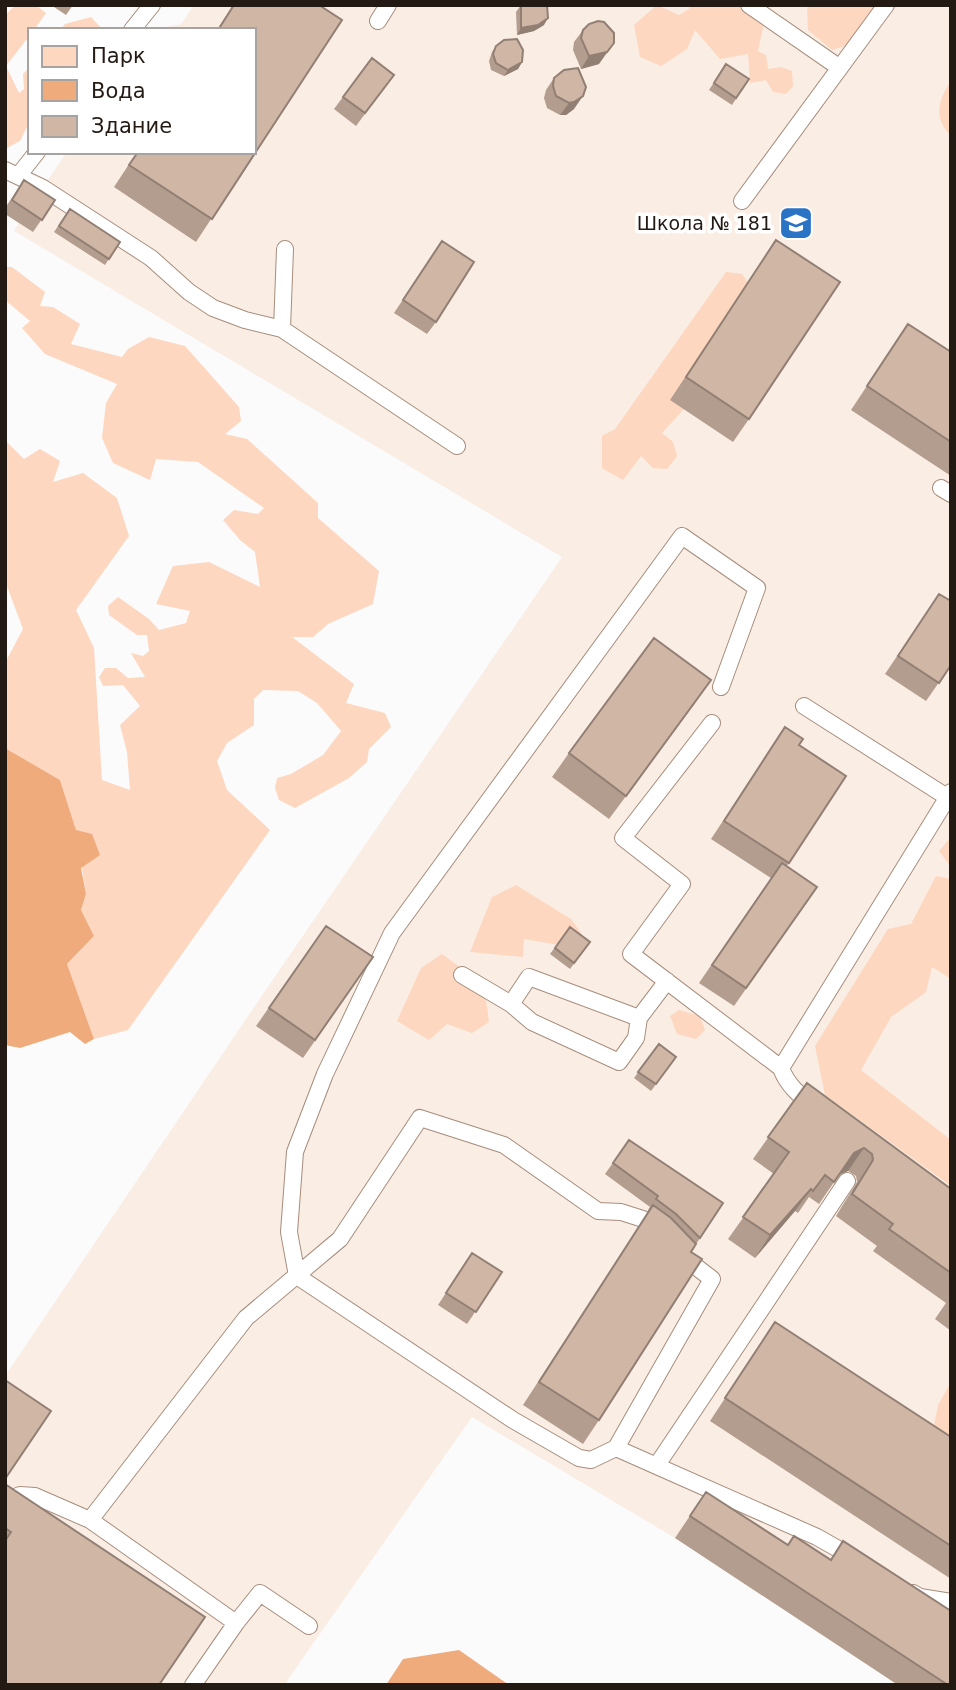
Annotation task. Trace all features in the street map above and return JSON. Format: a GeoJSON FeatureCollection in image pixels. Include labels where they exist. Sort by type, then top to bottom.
{"type":"FeatureCollection","features":[{"type":"Feature","properties":{"kind":"lane"},"geometry":{"type":"LineString","coordinates":[[134,28],[152,5]]}},
{"type":"Feature","properties":{"kind":"lane"},"geometry":{"type":"LineString","coordinates":[[378,21],[388,5]]}},
{"type":"Feature","properties":{"kind":"lane"},"geometry":{"type":"LineString","coordinates":[[749,5],[839,68]]}},
{"type":"Feature","properties":{"kind":"lane"},"geometry":{"type":"LineString","coordinates":[[742,201],[886,5]]}},
{"type":"Feature","properties":{"kind":"lane"},"geometry":{"type":"LineString","coordinates":[[35,154],[12,173],[43,188],[151,258],[189,292],[213,308],[245,320],[282,328],[457,446]]}},
{"type":"Feature","properties":{"kind":"lane"},"geometry":{"type":"LineString","coordinates":[[282,328],[285,249]]}},
{"type":"Feature","properties":{"kind":"lane"},"geometry":{"type":"LineString","coordinates":[[90,1520],[246,1318],[297,1276],[340,1239],[419,1118],[504,1145],[598,1211],[621,1212],[643,1219],[712,1279],[617,1448],[591,1460],[579,1458],[513,1420],[297,1276],[289,1232],[295,1152],[325,1074],[392,933],[682,536],[757,588],[721,687]]}},
{"type":"Feature","properties":{"kind":"lane"},"geometry":{"type":"LineString","coordinates":[[781,1068],[949,794],[804,706]]}},
{"type":"Feature","properties":{"kind":"lane"},"geometry":{"type":"LineString","coordinates":[[712,723],[623,838],[682,884],[631,954],[781,1068],[784,1077],[799,1096],[832,1120]]}},
{"type":"Feature","properties":{"kind":"lane"},"geometry":{"type":"LineString","coordinates":[[462,975],[511,1004],[532,1022],[619,1062],[636,1038],[639,1018],[667,981]]}},
{"type":"Feature","properties":{"kind":"lane"},"geometry":{"type":"LineString","coordinates":[[511,1004],[529,977],[639,1018]]}},
{"type":"Feature","properties":{"kind":"lane"},"geometry":{"type":"LineString","coordinates":[[657,1465],[847,1181]]}},
{"type":"Feature","properties":{"kind":"lane"},"geometry":{"type":"LineString","coordinates":[[617,1448],[817,1537],[863,1564]]}},
{"type":"Feature","properties":{"kind":"lane"},"geometry":{"type":"LineString","coordinates":[[5,1502],[20,1495],[35,1496],[90,1520],[236,1623]]}},
{"type":"Feature","properties":{"kind":"lane"},"geometry":{"type":"LineString","coordinates":[[897,1584],[920,1597],[951,1602]]}},
{"type":"Feature","properties":{"kind":"lane"},"geometry":{"type":"LineString","coordinates":[[193,1685],[260,1593],[309,1626]]}},
{"type":"Feature","properties":{"kind":"shaded area"},"geometry":{"type":"Polygon","coordinates":[[[194,5],[951,5],[951,1685],[898,1685],[675,1538],[472,1417],[284,1685],[5,1685],[5,1376],[562,557],[14,231],[19,223],[5,214],[5,208],[15,193],[32,203],[66,154],[256,154],[256,28],[161,28],[181,24],[194,5]]]}},
{"type":"Feature","properties":{"kind":"green space"},"geometry":{"type":"Polygon","coordinates":[[[16,5],[37,6],[46,13],[35,28],[28,28],[28,38],[6,66],[19,93],[24,89],[23,74],[28,69],[28,125],[20,141],[5,149],[5,15],[16,5]]]}},
{"type":"Feature","properties":{"kind":"green space"},"geometry":{"type":"Polygon","coordinates":[[[657,5],[679,15],[689,9],[689,5],[759,5],[763,28],[758,51],[766,55],[768,69],[781,67],[792,71],[793,86],[786,94],[773,92],[766,80],[750,83],[748,54],[720,59],[695,30],[687,49],[661,66],[640,57],[634,25],[657,5]]]}},
{"type":"Feature","properties":{"kind":"green space"},"geometry":{"type":"Polygon","coordinates":[[[807,5],[876,5],[854,43],[832,50],[808,30],[807,5]]]}},
{"type":"Feature","properties":{"kind":"green space"},"geometry":{"type":"Polygon","coordinates":[[[91,17],[101,28],[62,28],[65,24],[91,17]]]}},
{"type":"Feature","properties":{"kind":"green space"},"geometry":{"type":"Polygon","coordinates":[[[951,81],[951,136],[945,129],[939,109],[951,81]]]}},
{"type":"Feature","properties":{"kind":"green space"},"geometry":{"type":"Polygon","coordinates":[[[5,267],[12,267],[45,292],[40,306],[53,307],[80,324],[71,344],[122,357],[128,349],[149,337],[185,346],[239,407],[241,421],[225,434],[247,439],[318,503],[318,518],[379,571],[373,604],[328,624],[313,637],[292,637],[354,684],[346,703],[385,713],[391,727],[369,749],[367,762],[349,778],[295,808],[279,800],[275,788],[277,778],[291,774],[323,755],[341,731],[317,703],[298,691],[263,690],[254,699],[254,725],[227,743],[217,761],[227,790],[270,830],[128,1030],[94,1039],[67,964],[94,936],[81,910],[86,894],[76,830],[60,780],[5,748],[5,663],[23,629],[5,581],[5,440],[24,459],[40,449],[60,461],[53,482],[83,473],[117,498],[129,536],[76,610],[94,648],[102,780],[130,790],[127,752],[120,725],[140,706],[123,685],[103,686],[99,677],[105,668],[116,668],[128,678],[145,677],[131,653],[143,656],[149,651],[147,635],[137,635],[109,615],[108,606],[118,597],[149,619],[159,630],[186,623],[190,611],[156,604],[173,566],[209,562],[260,587],[255,552],[240,540],[223,520],[234,510],[258,514],[264,508],[198,462],[156,459],[150,480],[113,463],[102,438],[106,403],[117,384],[45,354],[22,328],[30,321],[5,300],[5,267]]]}},
{"type":"Feature","properties":{"kind":"green space"},"geometry":{"type":"Polygon","coordinates":[[[726,272],[742,274],[757,296],[694,398],[662,433],[673,442],[677,456],[667,469],[653,468],[641,456],[623,480],[602,468],[602,436],[615,429],[726,272]]]}},
{"type":"Feature","properties":{"kind":"green space"},"geometry":{"type":"Polygon","coordinates":[[[951,837],[951,867],[939,851],[951,837]]]}},
{"type":"Feature","properties":{"kind":"green space"},"geometry":{"type":"Polygon","coordinates":[[[936,876],[951,879],[951,979],[932,967],[926,992],[891,1017],[861,1070],[951,1140],[951,1186],[825,1095],[815,1046],[888,929],[911,924],[936,876]]]}},
{"type":"Feature","properties":{"kind":"green space"},"geometry":{"type":"Polygon","coordinates":[[[516,885],[571,919],[581,933],[571,947],[524,939],[523,957],[470,952],[492,897],[516,885]]]}},
{"type":"Feature","properties":{"kind":"green space"},"geometry":{"type":"Polygon","coordinates":[[[442,954],[484,985],[489,1022],[472,1033],[447,1024],[429,1040],[397,1021],[421,968],[442,954]]]}},
{"type":"Feature","properties":{"kind":"green space"},"geometry":{"type":"Polygon","coordinates":[[[679,1010],[700,1016],[705,1030],[696,1039],[677,1034],[670,1016],[679,1010]]]}},
{"type":"Feature","properties":{"kind":"green space"},"geometry":{"type":"Polygon","coordinates":[[[951,1382],[951,1446],[932,1436],[938,1405],[951,1382]]]}},
{"type":"Feature","properties":{"kind":"water"},"geometry":{"type":"Polygon","coordinates":[[[5,748],[60,780],[76,830],[92,834],[100,855],[81,868],[86,894],[81,910],[94,936],[67,964],[94,1039],[85,1044],[70,1032],[20,1048],[5,1045],[5,748]]]}},
{"type":"Feature","properties":{"kind":"water"},"geometry":{"type":"Polygon","coordinates":[[[459,1650],[509,1685],[386,1685],[403,1659],[459,1650]]]}},
{"type":"Feature","properties":{"kind":"building"},"geometry":{"type":"Polygon","coordinates":[[[234,5],[319,5],[342,20],[256,152],[256,28],[219,28],[234,5]]]}},
{"type":"Feature","properties":{"kind":"building"},"geometry":{"type":"Polygon","coordinates":[[[521,5],[547,5],[548,18],[538,25],[521,28],[521,5]]]}},
{"type":"Feature","properties":{"kind":"building"},"geometry":{"type":"Polygon","coordinates":[[[598,21],[604,22],[614,33],[614,43],[607,52],[589,56],[581,38],[583,30],[598,21]]]}},
{"type":"Feature","properties":{"kind":"building"},"geometry":{"type":"Polygon","coordinates":[[[517,39],[523,50],[522,62],[508,70],[496,63],[493,54],[496,46],[504,40],[517,39]]]}},
{"type":"Feature","properties":{"kind":"building"},"geometry":{"type":"Polygon","coordinates":[[[372,58],[394,75],[365,113],[343,97],[372,58]]]}},
{"type":"Feature","properties":{"kind":"building"},"geometry":{"type":"Polygon","coordinates":[[[726,64],[749,79],[736,98],[714,83],[726,64]]]}},
{"type":"Feature","properties":{"kind":"building"},"geometry":{"type":"Polygon","coordinates":[[[578,68],[586,87],[583,96],[569,103],[556,96],[554,78],[564,70],[578,68]]]}},
{"type":"Feature","properties":{"kind":"building"},"geometry":{"type":"Polygon","coordinates":[[[137,154],[254,154],[212,219],[129,165],[137,154]]]}},
{"type":"Feature","properties":{"kind":"building"},"geometry":{"type":"Polygon","coordinates":[[[24,180],[55,200],[42,220],[12,200],[24,180]]]}},
{"type":"Feature","properties":{"kind":"building"},"geometry":{"type":"Polygon","coordinates":[[[70,209],[120,242],[109,259],[59,226],[70,209]]]}},
{"type":"Feature","properties":{"kind":"building"},"geometry":{"type":"Polygon","coordinates":[[[776,240],[840,282],[749,419],[686,377],[776,240]]]}},
{"type":"Feature","properties":{"kind":"building"},"geometry":{"type":"Polygon","coordinates":[[[442,241],[474,262],[436,322],[403,300],[442,241]]]}},
{"type":"Feature","properties":{"kind":"building"},"geometry":{"type":"Polygon","coordinates":[[[908,324],[951,352],[951,442],[867,386],[908,324]]]}},
{"type":"Feature","properties":{"kind":"building"},"geometry":{"type":"Polygon","coordinates":[[[939,594],[951,601],[951,665],[939,683],[898,656],[939,594]]]}},
{"type":"Feature","properties":{"kind":"building"},"geometry":{"type":"Polygon","coordinates":[[[654,638],[711,680],[626,796],[569,753],[654,638]]]}},
{"type":"Feature","properties":{"kind":"building"},"geometry":{"type":"Polygon","coordinates":[[[785,727],[803,739],[799,745],[846,776],[789,863],[724,821],[785,727]]]}},
{"type":"Feature","properties":{"kind":"building"},"geometry":{"type":"Polygon","coordinates":[[[782,863],[817,887],[746,988],[712,965],[782,863]]]}},
{"type":"Feature","properties":{"kind":"building"},"geometry":{"type":"Polygon","coordinates":[[[326,926],[373,957],[315,1040],[269,1008],[326,926]]]}},
{"type":"Feature","properties":{"kind":"building"},"geometry":{"type":"Polygon","coordinates":[[[570,927],[590,942],[574,963],[555,948],[570,927]]]}},
{"type":"Feature","properties":{"kind":"building"},"geometry":{"type":"Polygon","coordinates":[[[659,1044],[676,1057],[656,1084],[638,1072],[659,1044]]]}},
{"type":"Feature","properties":{"kind":"building"},"geometry":{"type":"Polygon","coordinates":[[[807,1083],[951,1189],[951,1273],[889,1229],[893,1224],[852,1194],[873,1160],[872,1154],[864,1148],[854,1153],[834,1182],[825,1175],[770,1235],[743,1217],[789,1152],[768,1137],[807,1083]]]}},
{"type":"Feature","properties":{"kind":"building"},"geometry":{"type":"Polygon","coordinates":[[[629,1140],[723,1203],[700,1238],[656,1199],[658,1196],[613,1163],[629,1140]]]}},
{"type":"Feature","properties":{"kind":"building"},"geometry":{"type":"Polygon","coordinates":[[[653,1205],[671,1218],[696,1244],[691,1252],[702,1259],[599,1420],[539,1382],[653,1205]]]}},
{"type":"Feature","properties":{"kind":"building"},"geometry":{"type":"Polygon","coordinates":[[[472,1253],[502,1272],[476,1312],[446,1293],[472,1253]]]}},
{"type":"Feature","properties":{"kind":"building"},"geometry":{"type":"Polygon","coordinates":[[[775,1322],[951,1437],[951,1546],[725,1398],[775,1322]]]}},
{"type":"Feature","properties":{"kind":"building"},"geometry":{"type":"Polygon","coordinates":[[[5,1380],[51,1411],[5,1479],[5,1380]]]}},
{"type":"Feature","properties":{"kind":"building"},"geometry":{"type":"Polygon","coordinates":[[[5,1484],[205,1617],[159,1685],[5,1685],[5,1541],[11,1532],[5,1528],[5,1484]]]}},
{"type":"Feature","properties":{"kind":"building"},"geometry":{"type":"Polygon","coordinates":[[[706,1492],[788,1545],[794,1536],[831,1560],[843,1541],[951,1611],[951,1685],[690,1516],[706,1492]]]}},
{"type":"Feature","properties":{"kind":"place","name":"Школа № 181"},"geometry":{"type":"Point","coordinates":[796,223]}}]}
